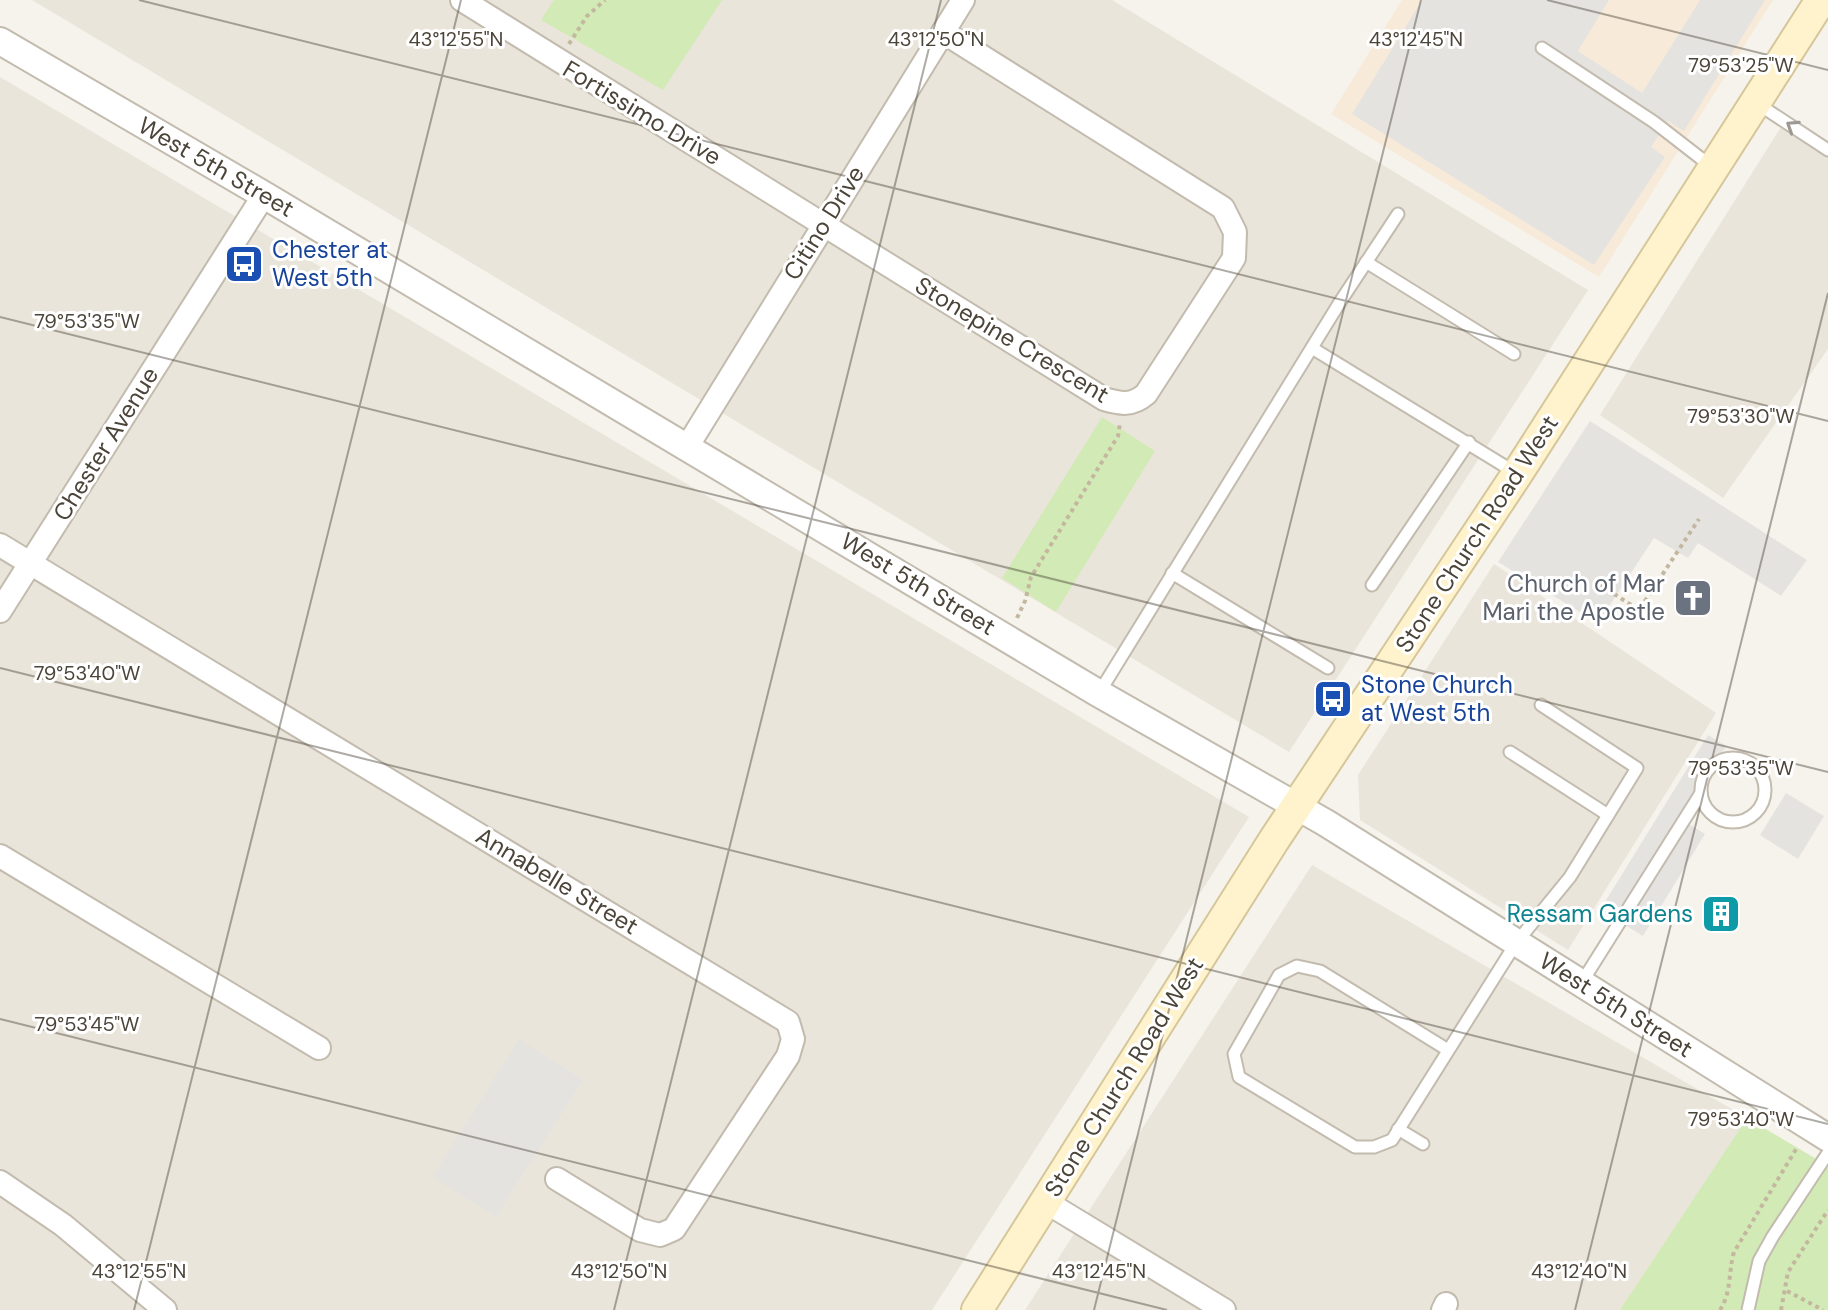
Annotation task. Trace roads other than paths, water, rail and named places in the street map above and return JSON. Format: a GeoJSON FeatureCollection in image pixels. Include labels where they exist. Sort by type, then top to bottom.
{"type":"FeatureCollection","features":[{"type":"Feature","properties":{"kind":"main road","name":"Stone Church Road West"},"geometry":{"type":"LineString","coordinates":[[977,1310],[1296,806],[1517,474],[1821,0]]}},
{"type":"Feature","properties":{"kind":"street","name":"Fortissimo Drive"},"geometry":{"type":"LineString","coordinates":[[462,0],[823,224]]}},
{"type":"Feature","properties":{"kind":"street","name":"Citino Drive"},"geometry":{"type":"LineString","coordinates":[[687,447],[963,0]]}},
{"type":"Feature","properties":{"kind":"street","name":"Stonepine Crescent"},"geometry":{"type":"LineString","coordinates":[[823,224],[1104,399],[1121,404],[1135,403],[1146,394],[1234,258],[1235,232],[1223,208],[943,32]]}},
{"type":"Feature","properties":{"kind":"street","name":"West 5th Street"},"geometry":{"type":"LineString","coordinates":[[0,41],[1098,693],[1296,806],[1819,1132]]}},
{"type":"Feature","properties":{"kind":"street","name":"Chester Avenue"},"geometry":{"type":"LineString","coordinates":[[0,611],[264,195]]}},
{"type":"Feature","properties":{"kind":"street","name":"Annabelle Street"},"geometry":{"type":"LineString","coordinates":[[0,545],[788,1022],[793,1039],[788,1056],[674,1229],[660,1235],[640,1230],[557,1179]]}},
{"type":"Feature","properties":{"kind":"street"},"geometry":{"type":"LineString","coordinates":[[0,856],[319,1048]]}},
{"type":"Feature","properties":{"kind":"street"},"geometry":{"type":"LineString","coordinates":[[0,1182],[63,1225],[165,1310]]}},
{"type":"Feature","properties":{"kind":"street"},"geometry":{"type":"LineString","coordinates":[[1046,1202],[1224,1310]]}},
{"type":"Feature","properties":{"kind":"lane"},"geometry":{"type":"LineString","coordinates":[[1542,48],[1646,115],[1714,167]]}},
{"type":"Feature","properties":{"kind":"lane"},"geometry":{"type":"LineString","coordinates":[[1756,102],[1828,150]]}},
{"type":"Feature","properties":{"kind":"lane"},"geometry":{"type":"LineString","coordinates":[[1098,693],[1398,214]]}},
{"type":"Feature","properties":{"kind":"lane"},"geometry":{"type":"LineString","coordinates":[[1366,262],[1514,354]]}},
{"type":"Feature","properties":{"kind":"lane"},"geometry":{"type":"LineString","coordinates":[[1312,348],[1517,474]]}},
{"type":"Feature","properties":{"kind":"lane"},"geometry":{"type":"LineString","coordinates":[[1372,585],[1469,442]]}},
{"type":"Feature","properties":{"kind":"lane"},"geometry":{"type":"LineString","coordinates":[[1172,573],[1328,668]]}},
{"type":"Feature","properties":{"kind":"lane"},"geometry":{"type":"LineString","coordinates":[[1448,1050],[1320,971],[1297,966],[1279,975],[1234,1054],[1239,1077],[1355,1147],[1374,1147],[1392,1140],[1516,943],[1570,877],[1637,768],[1541,705]]}},
{"type":"Feature","properties":{"kind":"lane"},"geometry":{"type":"LineString","coordinates":[[1510,752],[1608,815]]}},
{"type":"Feature","properties":{"kind":"lane"},"geometry":{"type":"LineString","coordinates":[[1582,982],[1701,793],[1704,774],[1719,760],[1729,757],[1750,762],[1758,769],[1765,789],[1758,810],[1750,817],[1730,822],[1710,813],[1701,793]]}},
{"type":"Feature","properties":{"kind":"lane"},"geometry":{"type":"LineString","coordinates":[[1398,1129],[1423,1144]]}},
{"type":"Feature","properties":{"kind":"lane"},"geometry":{"type":"LineString","coordinates":[[1748,1310],[1759,1261],[1828,1153]]}},
{"type":"Feature","properties":{"kind":"place","name":"Chester at West 5th"},"geometry":{"type":"Point","coordinates":[244,264]}},
{"type":"Feature","properties":{"kind":"place","name":"Church of Mar Mari the Apostle"},"geometry":{"type":"Point","coordinates":[1693,598]}},
{"type":"Feature","properties":{"kind":"place","name":"Stone Church at West 5th"},"geometry":{"type":"Point","coordinates":[1333,699]}},
{"type":"Feature","properties":{"kind":"place","name":"Ressam Gardens"},"geometry":{"type":"Point","coordinates":[1721,914]}}]}
